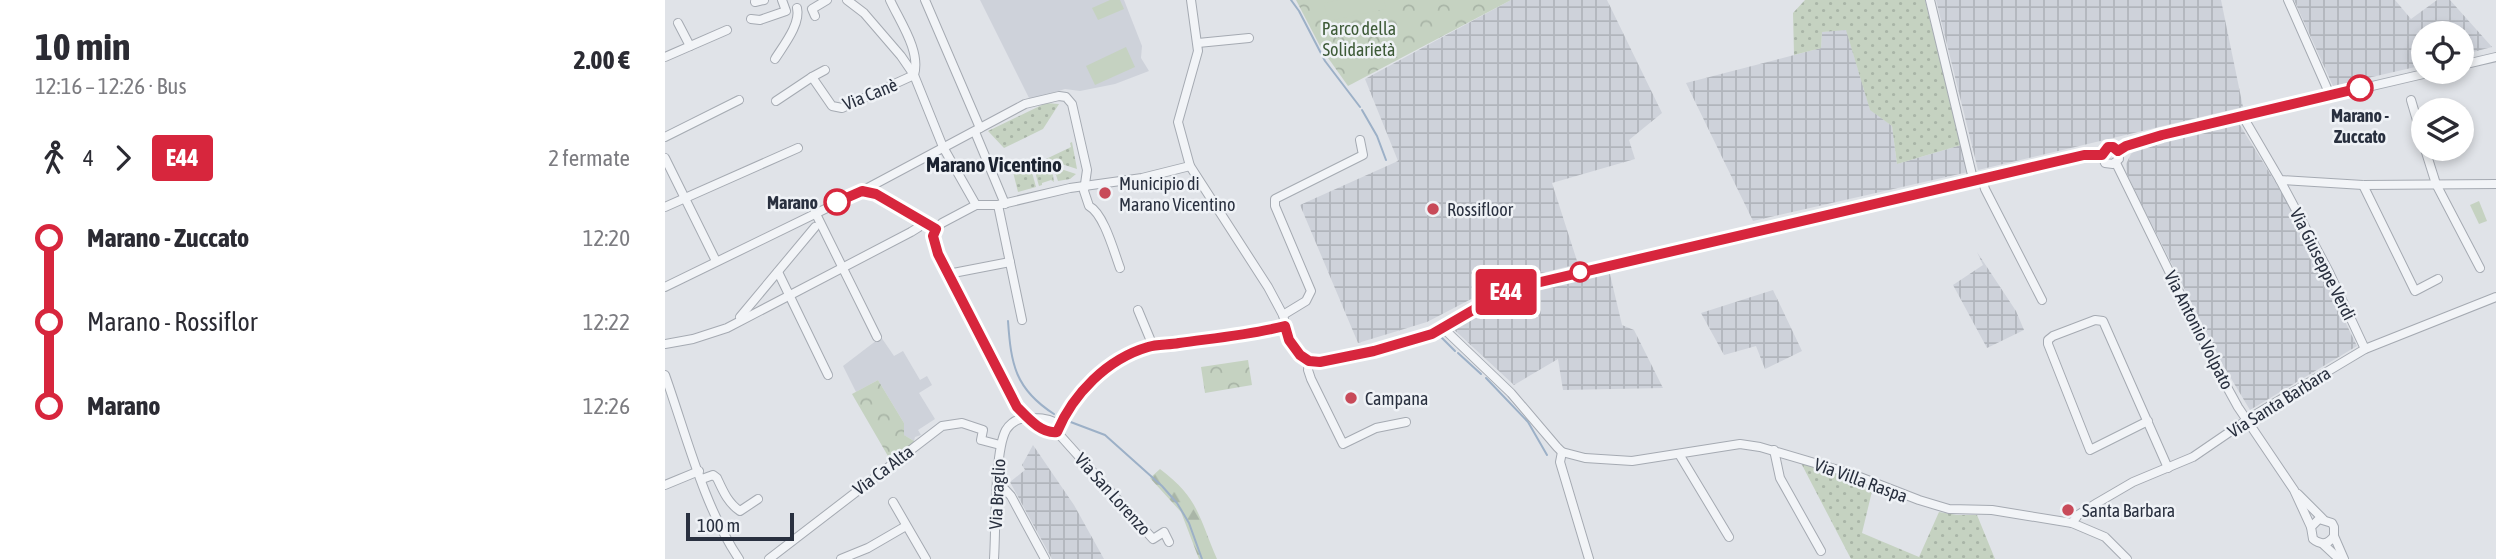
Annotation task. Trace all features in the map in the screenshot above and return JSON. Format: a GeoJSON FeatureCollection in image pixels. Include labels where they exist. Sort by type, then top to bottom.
{"type":"FeatureCollection","features":[{"type":"Feature","properties":{"kind":"street"},"geometry":{"type":"LineString","coordinates":[[751,19],[760,20],[786,11],[782,0]]}},
{"type":"Feature","properties":{"kind":"street"},"geometry":{"type":"LineString","coordinates":[[815,16],[812,9],[827,0]]}},
{"type":"Feature","properties":{"kind":"street","name":"Via Canè"},"geometry":{"type":"LineString","coordinates":[[847,0],[864,13],[914,75],[943,147],[976,205]]}},
{"type":"Feature","properties":{"kind":"street","name":"Via Canè"},"geometry":{"type":"LineString","coordinates":[[812,77],[832,106],[842,108],[914,75],[914,52],[890,0]]}},
{"type":"Feature","properties":{"kind":"street"},"geometry":{"type":"LineString","coordinates":[[925,0],[978,130],[1002,204],[1022,320]]}},
{"type":"Feature","properties":{"kind":"street"},"geometry":{"type":"LineString","coordinates":[[1191,0],[1198,43],[1195,68],[1178,122],[1189,166],[1268,287],[1283,315],[1294,347],[1309,361],[1320,362],[1374,351],[1432,334],[1499,295],[1532,284],[1977,178],[2084,155],[2102,155]]}},
{"type":"Feature","properties":{"kind":"street"},"geometry":{"type":"LineString","coordinates":[[1930,0],[1977,178],[2042,300]]}},
{"type":"Feature","properties":{"kind":"street"},"geometry":{"type":"LineString","coordinates":[[2288,0],[2330,95]]}},
{"type":"Feature","properties":{"kind":"street"},"geometry":{"type":"LineString","coordinates":[[775,58],[788,42],[789,33],[798,17],[797,8]]}},
{"type":"Feature","properties":{"kind":"street"},"geometry":{"type":"LineString","coordinates":[[678,23],[689,46]]}},
{"type":"Feature","properties":{"kind":"street"},"geometry":{"type":"LineString","coordinates":[[665,57],[727,30]]}},
{"type":"Feature","properties":{"kind":"street"},"geometry":{"type":"LineString","coordinates":[[1198,43],[1248,38]]}},
{"type":"Feature","properties":{"kind":"street"},"geometry":{"type":"LineString","coordinates":[[2474,62],[2496,57]]}},
{"type":"Feature","properties":{"kind":"street"},"geometry":{"type":"LineString","coordinates":[[776,101],[825,69]]}},
{"type":"Feature","properties":{"kind":"street"},"geometry":{"type":"LineString","coordinates":[[2118,151],[2140,141],[2242,115],[2411,77]]}},
{"type":"Feature","properties":{"kind":"street"},"geometry":{"type":"LineString","coordinates":[[665,287],[862,191],[1025,104],[1059,96],[1066,97],[1072,104],[1087,170],[1084,186],[1089,206],[1101,220],[1120,268]]}},
{"type":"Feature","properties":{"kind":"street"},"geometry":{"type":"LineString","coordinates":[[665,137],[739,100]]}},
{"type":"Feature","properties":{"kind":"street","name":"Via Giuseppe Verdi"},"geometry":{"type":"LineString","coordinates":[[2242,115],[2329,272],[2365,349]]}},
{"type":"Feature","properties":{"kind":"street"},"geometry":{"type":"LineString","coordinates":[[1283,315],[1306,301],[1311,291],[1275,206],[1275,200],[1363,155],[1360,140]]}},
{"type":"Feature","properties":{"kind":"street"},"geometry":{"type":"LineString","coordinates":[[2108,147],[2113,147],[2119,156],[2116,163],[2110,165],[2105,163],[2102,155],[2108,147]]}},
{"type":"Feature","properties":{"kind":"street"},"geometry":{"type":"LineString","coordinates":[[665,206],[798,148]]}},
{"type":"Feature","properties":{"kind":"street"},"geometry":{"type":"LineString","coordinates":[[665,158],[716,261]]}},
{"type":"Feature","properties":{"kind":"street"},"geometry":{"type":"LineString","coordinates":[[2429,161],[2436,184],[2480,268]]}},
{"type":"Feature","properties":{"kind":"street","name":"Via Antonio Volpato"},"geometry":{"type":"LineString","coordinates":[[2116,163],[2216,367],[2294,490],[2311,527]]}},
{"type":"Feature","properties":{"kind":"street"},"geometry":{"type":"LineString","coordinates":[[1028,418],[1017,407],[938,254],[933,236],[936,229],[976,205],[1002,204],[1084,186],[1183,170],[1189,166]]}},
{"type":"Feature","properties":{"kind":"street","name":"Via Giuseppe Verdi"},"geometry":{"type":"LineString","coordinates":[[2280,180],[2338,185],[2496,184]]}},
{"type":"Feature","properties":{"kind":"street"},"geometry":{"type":"LineString","coordinates":[[876,182],[873,188],[876,194]]}},
{"type":"Feature","properties":{"kind":"street"},"geometry":{"type":"LineString","coordinates":[[2363,185],[2415,291],[2438,279]]}},
{"type":"Feature","properties":{"kind":"street"},"geometry":{"type":"LineString","coordinates":[[862,191],[876,194],[936,229]]}},
{"type":"Feature","properties":{"kind":"street"},"geometry":{"type":"LineString","coordinates":[[815,212],[877,337]]}},
{"type":"Feature","properties":{"kind":"street"},"geometry":{"type":"LineString","coordinates":[[665,344],[711,334],[790,295],[919,227],[919,217]]}},
{"type":"Feature","properties":{"kind":"street"},"geometry":{"type":"LineString","coordinates":[[735,322],[815,227]]}},
{"type":"Feature","properties":{"kind":"street"},"geometry":{"type":"LineString","coordinates":[[948,274],[1010,262]]}},
{"type":"Feature","properties":{"kind":"street"},"geometry":{"type":"LineString","coordinates":[[778,272],[828,374]]}},
{"type":"Feature","properties":{"kind":"street","name":"Via Santa Barbara"},"geometry":{"type":"LineString","coordinates":[[2072,523],[2078,515],[2133,482],[2193,457],[2365,349],[2496,298]]}},
{"type":"Feature","properties":{"kind":"street"},"geometry":{"type":"LineString","coordinates":[[1139,310],[1153,346]]}},
{"type":"Feature","properties":{"kind":"street"},"geometry":{"type":"LineString","coordinates":[[2148,421],[2090,450],[2047,344],[2048,340],[2095,320],[2103,321],[2148,421],[2168,468]]}},
{"type":"Feature","properties":{"kind":"street"},"geometry":{"type":"LineString","coordinates":[[1058,429],[1084,389],[1102,370],[1125,356],[1153,346],[1262,332],[1285,326]]}},
{"type":"Feature","properties":{"kind":"street"},"geometry":{"type":"LineString","coordinates":[[1443,328],[1475,362],[1511,393],[1562,452],[1560,462],[1589,559]]}},
{"type":"Feature","properties":{"kind":"street"},"geometry":{"type":"LineString","coordinates":[[1309,361],[1311,379],[1343,444],[1376,428],[1406,422]]}},
{"type":"Feature","properties":{"kind":"street"},"geometry":{"type":"LineString","coordinates":[[665,375],[727,542],[739,559]]}},
{"type":"Feature","properties":{"kind":"street","name":"Via Braglio"},"geometry":{"type":"LineString","coordinates":[[994,559],[1000,446],[1017,407]]}},
{"type":"Feature","properties":{"kind":"street"},"geometry":{"type":"LineString","coordinates":[[1007,430],[1014,421],[1028,418],[1054,421],[1058,429]]}},
{"type":"Feature","properties":{"kind":"street","name":"Via Ca Alta"},"geometry":{"type":"LineString","coordinates":[[769,559],[941,426],[962,424],[983,430],[981,440],[1000,446]]}},
{"type":"Feature","properties":{"kind":"street","name":"Via San Lorenzo"},"geometry":{"type":"LineString","coordinates":[[1058,429],[1153,539],[1164,532],[1169,542]]}},
{"type":"Feature","properties":{"kind":"street","name":"Via Villa Raspa"},"geometry":{"type":"LineString","coordinates":[[1562,452],[1584,458],[1632,461],[1740,444],[1775,450],[1949,509],[1992,510],[2072,523],[2105,537],[2127,559]]}},
{"type":"Feature","properties":{"kind":"street"},"geometry":{"type":"LineString","coordinates":[[1775,450],[1780,478],[1821,551]]}},
{"type":"Feature","properties":{"kind":"street"},"geometry":{"type":"LineString","coordinates":[[1679,454],[1729,537]]}},
{"type":"Feature","properties":{"kind":"street"},"geometry":{"type":"LineString","coordinates":[[665,485],[701,475],[713,475],[728,500],[740,511],[758,499]]}},
{"type":"Feature","properties":{"kind":"street"},"geometry":{"type":"LineString","coordinates":[[998,482],[1011,496],[1045,559]]}},
{"type":"Feature","properties":{"kind":"street","name":"Via Antonio Volpato"},"geometry":{"type":"LineString","coordinates":[[2294,490],[2323,519]]}},
{"type":"Feature","properties":{"kind":"street"},"geometry":{"type":"LineString","coordinates":[[893,502],[926,559]]}},
{"type":"Feature","properties":{"kind":"street"},"geometry":{"type":"LineString","coordinates":[[2328,520],[2334,527],[2334,537],[2341,559],[2313,539],[2311,527],[2316,521],[2328,520]]}},
{"type":"Feature","properties":{"kind":"street"},"geometry":{"type":"LineString","coordinates":[[841,559],[868,548],[906,526]]}},
{"type":"Feature","properties":{"kind":"street"},"geometry":{"type":"LineString","coordinates":[[2323,544],[2334,537]]}},
{"type":"Feature","properties":{"kind":"shaded area"},"geometry":{"type":"Polygon","coordinates":[[[980,0],[1124,0],[1142,46],[1141,58],[1149,71],[1115,84],[1080,91],[1065,89],[1030,100],[980,0]]]}},
{"type":"Feature","properties":{"kind":"shaded area"},"geometry":{"type":"Polygon","coordinates":[[[1511,0],[1607,0],[1662,113],[1629,140],[1635,159],[1552,183],[1578,264],[1502,283],[1427,322],[1358,343],[1300,205],[1398,161],[1365,79],[1511,0]]]}},
{"type":"Feature","properties":{"kind":"shaded area"},"geometry":{"type":"Polygon","coordinates":[[[1936,0],[2221,0],[2243,107],[1978,170],[1936,0]]]}},
{"type":"Feature","properties":{"kind":"shaded area"},"geometry":{"type":"Polygon","coordinates":[[[2294,0],[2395,0],[2411,19],[2437,0],[2450,0],[2469,21],[2411,21],[2411,68],[2333,86],[2294,0]]]}},
{"type":"Feature","properties":{"kind":"shaded area"},"geometry":{"type":"Polygon","coordinates":[[[2474,27],[2492,47],[2474,52],[2474,27]]]}},
{"type":"Feature","properties":{"kind":"shaded area"},"geometry":{"type":"Polygon","coordinates":[[[1846,29],[1870,109],[1892,126],[1897,164],[1961,145],[1968,172],[1753,221],[1686,83],[1821,48],[1822,32],[1846,29]]]}},
{"type":"Feature","properties":{"kind":"shaded area"},"geometry":{"type":"Polygon","coordinates":[[[2238,122],[2284,196],[2357,346],[2250,410],[2223,365],[2139,199],[2127,174],[2126,164],[2140,145],[2238,122]]]}},
{"type":"Feature","properties":{"kind":"shaded area"},"geometry":{"type":"Polygon","coordinates":[[[1977,252],[2016,311],[2024,330],[1987,348],[1953,285],[1983,265],[1977,252]]]}},
{"type":"Feature","properties":{"kind":"shaded area"},"geometry":{"type":"Polygon","coordinates":[[[1609,270],[1622,325],[1634,330],[1663,388],[1563,390],[1558,359],[1514,385],[1449,325],[1506,295],[1609,270]]]}},
{"type":"Feature","properties":{"kind":"shaded area"},"geometry":{"type":"Polygon","coordinates":[[[1773,290],[1802,351],[1765,369],[1756,346],[1724,355],[1701,313],[1773,290]]]}},
{"type":"Feature","properties":{"kind":"shaded area"},"geometry":{"type":"Polygon","coordinates":[[[881,337],[894,356],[903,351],[920,380],[927,376],[932,385],[919,393],[935,419],[918,430],[921,435],[915,437],[914,441],[904,435],[904,423],[878,380],[856,392],[843,366],[881,337]]]}},
{"type":"Feature","properties":{"kind":"shaded area"},"geometry":{"type":"Polygon","coordinates":[[[1033,445],[1074,505],[1104,559],[1052,559],[1010,482],[1025,470],[1022,465],[1033,445]]]}},
{"type":"Feature","properties":{"kind":"green space"},"geometry":{"type":"Polygon","coordinates":[[[1110,0],[1120,0],[1124,9],[1098,20],[1092,8],[1110,0]]]}},
{"type":"Feature","properties":{"kind":"green space","name":"Parco della Solidarietà"},"geometry":{"type":"Polygon","coordinates":[[[1296,0],[1511,0],[1348,86],[1321,48],[1296,0]]]}},
{"type":"Feature","properties":{"kind":"green space"},"geometry":{"type":"Polygon","coordinates":[[[1338,0],[1384,0],[1386,9],[1328,21],[1324,3],[1338,0]]]}},
{"type":"Feature","properties":{"kind":"green space"},"geometry":{"type":"Polygon","coordinates":[[[1805,0],[1925,0],[1961,145],[1897,164],[1892,126],[1870,110],[1846,30],[1822,32],[1821,48],[1794,55],[1793,13],[1805,0]]]}},
{"type":"Feature","properties":{"kind":"green space"},"geometry":{"type":"Polygon","coordinates":[[[1126,47],[1135,67],[1095,85],[1086,66],[1126,47]]]}},
{"type":"Feature","properties":{"kind":"green space"},"geometry":{"type":"Polygon","coordinates":[[[1046,103],[1059,104],[1043,129],[1004,148],[988,131],[1046,103]]]}},
{"type":"Feature","properties":{"kind":"green space"},"geometry":{"type":"Polygon","coordinates":[[[1072,142],[1077,169],[1046,159],[1071,147],[1072,142]]]}},
{"type":"Feature","properties":{"kind":"green space"},"geometry":{"type":"Polygon","coordinates":[[[1040,163],[1053,175],[1054,182],[1051,180],[1039,186],[1033,165],[1040,163]]]}},
{"type":"Feature","properties":{"kind":"green space"},"geometry":{"type":"Polygon","coordinates":[[[1046,164],[1076,174],[1070,179],[1058,181],[1046,164]]]}},
{"type":"Feature","properties":{"kind":"green space"},"geometry":{"type":"Polygon","coordinates":[[[1030,165],[1036,187],[1018,192],[1013,172],[1030,165]]]}},
{"type":"Feature","properties":{"kind":"green space"},"geometry":{"type":"Polygon","coordinates":[[[2479,201],[2487,221],[2479,224],[2470,205],[2479,201]]]}},
{"type":"Feature","properties":{"kind":"green space"},"geometry":{"type":"Polygon","coordinates":[[[1248,360],[1252,385],[1205,393],[1201,367],[1248,360]]]}},
{"type":"Feature","properties":{"kind":"green space"},"geometry":{"type":"Polygon","coordinates":[[[878,380],[904,423],[904,435],[914,441],[914,445],[892,463],[852,394],[878,380]]]}},
{"type":"Feature","properties":{"kind":"green space"},"geometry":{"type":"Polygon","coordinates":[[[1801,463],[1873,487],[1862,533],[1919,557],[1939,512],[1977,515],[1995,559],[1851,559],[1801,463]]]}},
{"type":"Feature","properties":{"kind":"green space"},"geometry":{"type":"Polygon","coordinates":[[[1160,469],[1190,499],[1217,559],[1199,559],[1181,512],[1150,478],[1160,469]]]}},
{"type":"Feature","properties":{"kind":"waterway"},"geometry":{"type":"LineString","coordinates":[[1291,0],[1325,61],[1360,107]]}},
{"type":"Feature","properties":{"kind":"waterway"},"geometry":{"type":"LineString","coordinates":[[1362,110],[1377,136],[1386,160]]}},
{"type":"Feature","properties":{"kind":"waterway"},"geometry":{"type":"LineString","coordinates":[[1008,321],[1017,374],[1031,395],[1054,414]]}},
{"type":"Feature","properties":{"kind":"waterway"},"geometry":{"type":"LineString","coordinates":[[1440,336],[1455,351]]}},
{"type":"Feature","properties":{"kind":"waterway"},"geometry":{"type":"LineString","coordinates":[[1458,353],[1481,374]]}},
{"type":"Feature","properties":{"kind":"waterway"},"geometry":{"type":"LineString","coordinates":[[1486,378],[1528,422],[1547,455]]}},
{"type":"Feature","properties":{"kind":"waterway"},"geometry":{"type":"LineString","coordinates":[[1068,421],[1105,435],[1162,486],[1189,523],[1202,559]]}},
{"type":"Feature","properties":{"kind":"bus line","name":"E44"},"geometry":{"type":"LineString","coordinates":[[837,202],[862,191],[876,194],[936,229],[933,236],[938,254],[1017,407],[1037,426],[1051,433],[1057,432],[1084,389],[1102,370],[1125,356],[1148,347],[1262,332],[1285,326],[1289,340],[1300,355],[1309,361],[1320,362],[1374,351],[1432,334],[1499,295],[1532,284],[1973,179],[2084,155],[2102,155],[2108,147],[2118,151],[2162,135],[2360,88]]}},
{"type":"Feature","properties":{"kind":"place","name":"Marano - Zuccato"},"geometry":{"type":"Point","coordinates":[2360,88]}},
{"type":"Feature","properties":{"kind":"place","name":"Municipio di Marano Vicentino"},"geometry":{"type":"Point","coordinates":[1105,193]}},
{"type":"Feature","properties":{"kind":"place","name":"Marano"},"geometry":{"type":"Point","coordinates":[837,202]}},
{"type":"Feature","properties":{"kind":"place","name":"Rossifloor"},"geometry":{"type":"Point","coordinates":[1433,209]}},
{"type":"Feature","properties":{"kind":"place","name":"Campana"},"geometry":{"type":"Point","coordinates":[1351,398]}},
{"type":"Feature","properties":{"kind":"place","name":"Santa Barbara"},"geometry":{"type":"Point","coordinates":[2068,510]}},
{"type":"Feature","properties":{"kind":"district","name":"Marano Vicentino"},"geometry":{"type":"Point","coordinates":[994,164]}}]}
